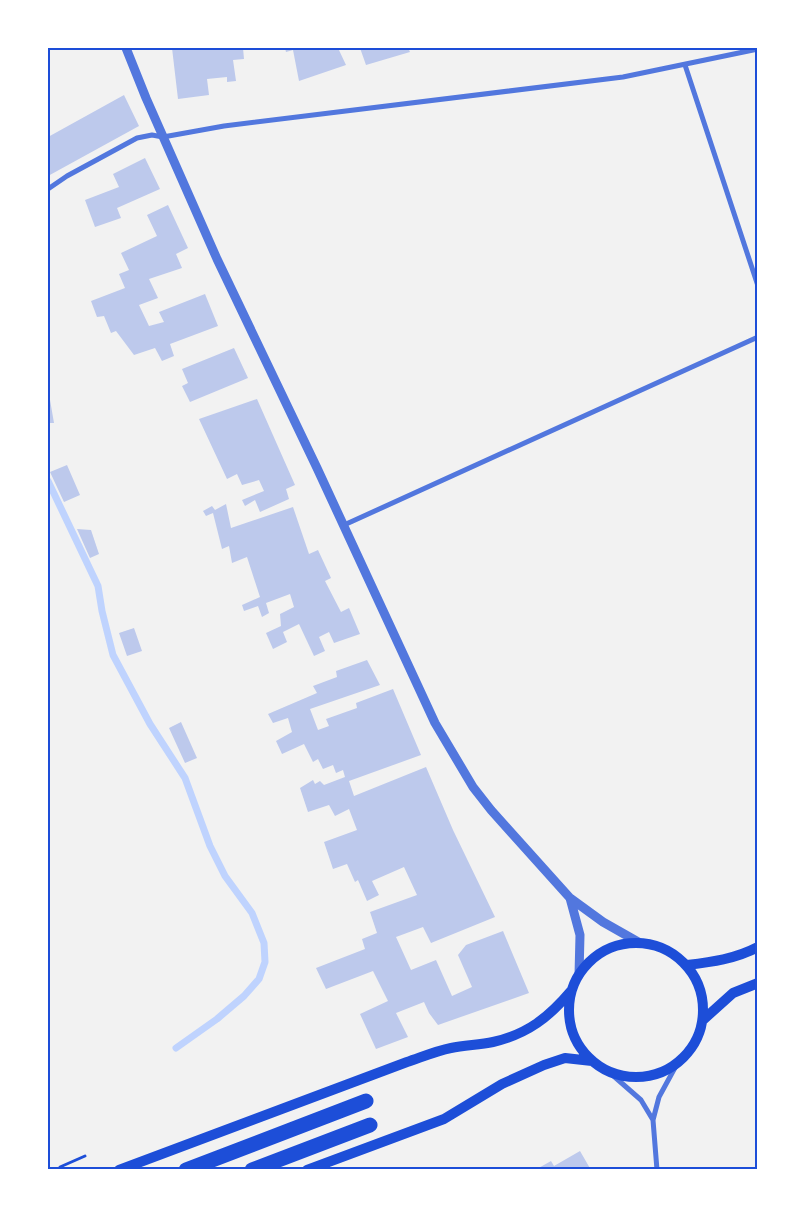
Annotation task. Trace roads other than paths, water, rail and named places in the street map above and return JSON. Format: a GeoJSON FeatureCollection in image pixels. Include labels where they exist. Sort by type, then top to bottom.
{"type":"FeatureCollection","features":[{"type":"Feature","properties":{"kind":"highway"},"geometry":{"type":"LineString","coordinates":[[186,1170],[366,1101]]}},
{"type":"Feature","properties":{"kind":"highway"},"geometry":{"type":"LineString","coordinates":[[252,1170],[370,1125]]}},
{"type":"Feature","properties":{"kind":"main road"},"geometry":{"type":"LineString","coordinates":[[640,942],[657,946],[673,954],[687,965],[696,977],[701,991],[703,1020],[695,1045],[677,1064],[659,1074],[629,1078],[609,1072],[592,1061],[576,1041],[572,1029],[569,1004],[578,975],[586,965],[605,950],[628,943],[640,942]]}},
{"type":"Feature","properties":{"kind":"main road"},"geometry":{"type":"LineString","coordinates":[[687,965],[723,960],[745,954],[758,947]]}},
{"type":"Feature","properties":{"kind":"main road"},"geometry":{"type":"LineString","coordinates":[[703,1020],[733,993],[758,983]]}},
{"type":"Feature","properties":{"kind":"main road"},"geometry":{"type":"LineString","coordinates":[[118,1170],[407,1062],[450,1048],[508,1038],[530,1029],[544,1019],[572,991]]}},
{"type":"Feature","properties":{"kind":"main road"},"geometry":{"type":"LineString","coordinates":[[307,1170],[444,1119],[502,1084],[544,1065],[565,1058],[592,1061]]}},
{"type":"Feature","properties":{"kind":"street"},"geometry":{"type":"LineString","coordinates":[[126,48],[217,259],[344,525],[435,723],[468,778],[491,810],[570,898],[603,922],[640,942]]}},
{"type":"Feature","properties":{"kind":"street"},"geometry":{"type":"LineString","coordinates":[[48,189],[67,176],[137,138],[152,135],[163,137],[253,122],[623,77],[758,49]]}},
{"type":"Feature","properties":{"kind":"street"},"geometry":{"type":"LineString","coordinates":[[685,65],[758,286]]}},
{"type":"Feature","properties":{"kind":"street"},"geometry":{"type":"LineString","coordinates":[[344,525],[758,337]]}},
{"type":"Feature","properties":{"kind":"street"},"geometry":{"type":"LineString","coordinates":[[570,898],[580,935],[578,975]]}},
{"type":"Feature","properties":{"kind":"street"},"geometry":{"type":"LineString","coordinates":[[657,1170],[653,1120],[659,1097],[677,1064]]}},
{"type":"Feature","properties":{"kind":"street"},"geometry":{"type":"LineString","coordinates":[[609,1072],[641,1100],[653,1120]]}},
{"type":"Feature","properties":{"kind":"waterway"},"geometry":{"type":"LineString","coordinates":[[48,481],[98,586],[113,655],[150,724],[185,778],[210,846],[225,876],[252,913],[264,943],[265,962],[259,979],[244,996],[217,1019],[176,1048]]}}]}
